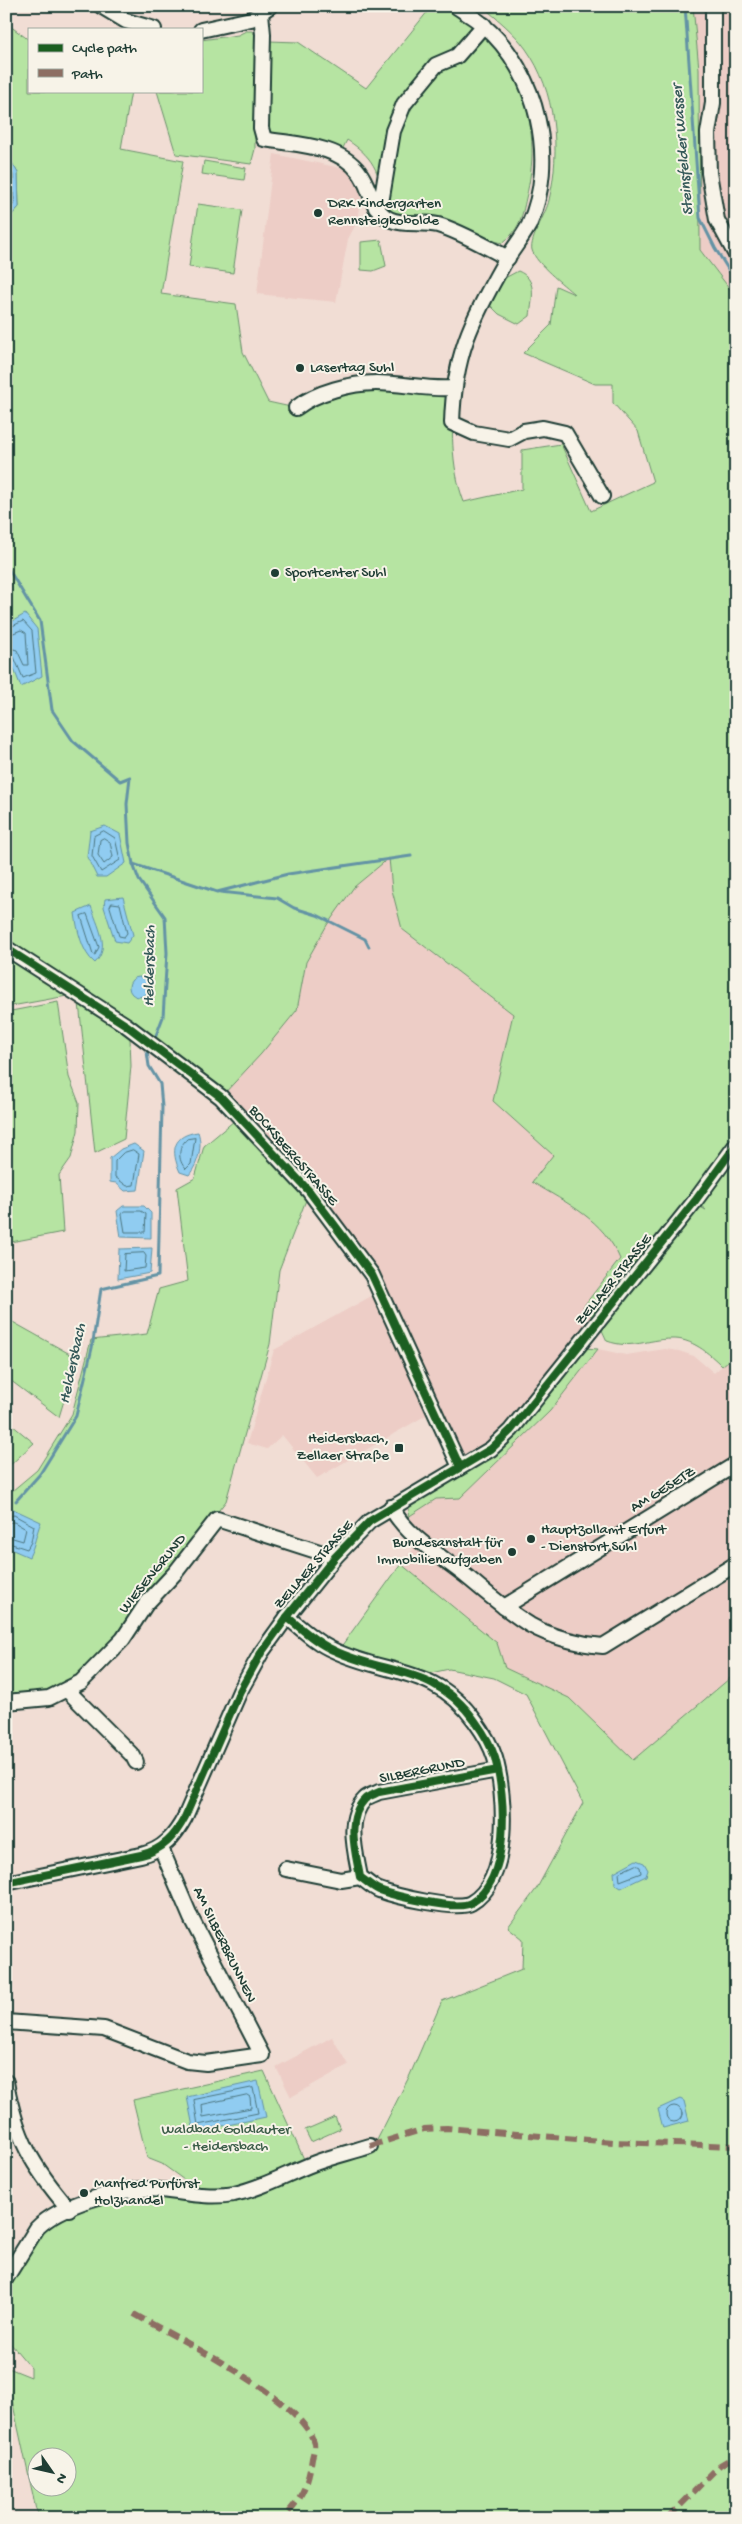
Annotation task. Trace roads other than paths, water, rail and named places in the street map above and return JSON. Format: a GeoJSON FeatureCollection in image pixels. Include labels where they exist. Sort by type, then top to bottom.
{"type":"FeatureCollection","features":[{"type":"Feature","properties":{"kind":"street"},"geometry":{"type":"LineString","coordinates":[[101,6],[126,21],[150,28]]}},
{"type":"Feature","properties":{"kind":"street"},"geometry":{"type":"LineString","coordinates":[[456,6],[484,25],[506,50],[519,69],[532,101],[543,157],[537,202],[528,225],[471,326],[459,360],[453,388],[452,423],[474,433],[510,439],[524,431],[543,428],[565,433],[602,496]]}},
{"type":"Feature","properties":{"kind":"street"},"geometry":{"type":"LineString","coordinates":[[712,6],[713,103],[708,133],[709,173],[717,220],[736,254]]}},
{"type":"Feature","properties":{"kind":"street"},"geometry":{"type":"LineString","coordinates":[[266,10],[263,34],[261,128],[264,139],[329,151],[348,160],[360,173],[376,208],[391,220],[438,225],[508,258]]}},
{"type":"Feature","properties":{"kind":"street"},"geometry":{"type":"LineString","coordinates":[[202,30],[251,18],[266,10]]}},
{"type":"Feature","properties":{"kind":"street"},"geometry":{"type":"LineString","coordinates":[[376,208],[382,197],[393,131],[404,104],[436,65],[457,56],[484,25]]}},
{"type":"Feature","properties":{"kind":"street"},"geometry":{"type":"LineString","coordinates":[[296,408],[324,394],[358,384],[377,383],[432,390],[453,388]]}},
{"type":"Feature","properties":{"kind":"street","name":"BOCKSBERGSTRASSE"},"geometry":{"type":"LineString","coordinates":[[6,948],[126,1025],[221,1097],[310,1191],[372,1275],[460,1467]]}},
{"type":"Feature","properties":{"kind":"street","name":"ZELLAER STRASSE"},"geometry":{"type":"LineString","coordinates":[[6,1883],[141,1856],[161,1848],[180,1828],[240,1691],[261,1653],[335,1557],[370,1521],[491,1449],[511,1430],[695,1201],[736,1146]]}},
{"type":"Feature","properties":{"kind":"street","name":"AM GESETZ"},"geometry":{"type":"LineString","coordinates":[[504,1607],[736,1464]]}},
{"type":"Feature","properties":{"kind":"street"},"geometry":{"type":"LineString","coordinates":[[391,1507],[396,1517],[413,1534],[504,1607],[532,1625],[583,1644],[603,1646],[736,1564]]}},
{"type":"Feature","properties":{"kind":"street","name":"WIESENGRUND"},"geometry":{"type":"LineString","coordinates":[[6,1702],[49,1698],[81,1682],[123,1639],[146,1604],[175,1573],[217,1519],[335,1557]]}},
{"type":"Feature","properties":{"kind":"street"},"geometry":{"type":"LineString","coordinates":[[286,1869],[341,1880],[360,1877],[378,1889],[408,1898],[466,1906],[476,1899],[491,1880],[502,1846],[503,1832],[498,1770],[486,1737],[472,1717],[452,1695],[421,1678],[332,1650],[287,1617]]}},
{"type":"Feature","properties":{"kind":"street"},"geometry":{"type":"LineString","coordinates":[[67,1690],[134,1756],[136,1762]]}},
{"type":"Feature","properties":{"kind":"street","name":"SILBERGRUND"},"geometry":{"type":"LineString","coordinates":[[360,1877],[353,1833],[357,1812],[365,1799],[388,1790],[498,1770]]}},
{"type":"Feature","properties":{"kind":"street","name":"AM SILBERBRUNNEN"},"geometry":{"type":"LineString","coordinates":[[6,2022],[104,2029],[187,2061],[206,2063],[262,2055],[191,1918],[161,1848]]}},
{"type":"Feature","properties":{"kind":"street"},"geometry":{"type":"LineString","coordinates":[[6,2082],[12,2111],[22,2143],[51,2188],[68,2209]]}},
{"type":"Feature","properties":{"kind":"street"},"geometry":{"type":"LineString","coordinates":[[6,2278],[37,2228],[44,2221],[68,2209],[124,2191],[150,2189],[210,2197],[232,2194],[252,2189],[315,2163],[370,2146]]}},
{"type":"Feature","properties":{"kind":"water"},"geometry":{"type":"Polygon","coordinates":[[[6,153],[18,173],[19,207],[6,221],[6,153]]]}},
{"type":"Feature","properties":{"kind":"water"},"geometry":{"type":"Polygon","coordinates":[[[25,614],[37,629],[42,676],[21,687],[10,659],[6,656],[6,625],[25,614]]]}},
{"type":"Feature","properties":{"kind":"water"},"geometry":{"type":"Polygon","coordinates":[[[105,826],[120,834],[126,863],[106,877],[97,877],[87,857],[90,831],[105,826]]]}},
{"type":"Feature","properties":{"kind":"water"},"geometry":{"type":"Polygon","coordinates":[[[123,897],[133,935],[127,943],[115,941],[104,907],[105,899],[123,897]]]}},
{"type":"Feature","properties":{"kind":"water"},"geometry":{"type":"Polygon","coordinates":[[[91,906],[102,943],[100,957],[95,963],[90,959],[83,947],[75,913],[91,906]]]}},
{"type":"Feature","properties":{"kind":"water"},"geometry":{"type":"Polygon","coordinates":[[[139,977],[146,980],[149,987],[146,994],[139,997],[132,994],[129,987],[132,980],[139,977]]]}},
{"type":"Feature","properties":{"kind":"water"},"geometry":{"type":"Polygon","coordinates":[[[198,1132],[200,1143],[199,1155],[189,1175],[180,1172],[175,1157],[176,1145],[183,1136],[198,1132]]]}},
{"type":"Feature","properties":{"kind":"water"},"geometry":{"type":"Polygon","coordinates":[[[134,1144],[144,1151],[138,1190],[125,1191],[116,1183],[110,1182],[110,1158],[121,1149],[134,1144]]]}},
{"type":"Feature","properties":{"kind":"water"},"geometry":{"type":"Polygon","coordinates":[[[123,1206],[144,1206],[151,1213],[151,1238],[121,1237],[117,1211],[123,1206]]]}},
{"type":"Feature","properties":{"kind":"water"},"geometry":{"type":"Polygon","coordinates":[[[152,1248],[150,1273],[118,1279],[119,1249],[152,1248]]]}},
{"type":"Feature","properties":{"kind":"water"},"geometry":{"type":"Polygon","coordinates":[[[11,1508],[41,1522],[29,1557],[6,1547],[8,1512],[11,1508]]]}},
{"type":"Feature","properties":{"kind":"water"},"geometry":{"type":"Polygon","coordinates":[[[636,1860],[644,1863],[648,1870],[646,1876],[621,1888],[615,1884],[614,1872],[636,1860]]]}},
{"type":"Feature","properties":{"kind":"water"},"geometry":{"type":"Polygon","coordinates":[[[258,2081],[266,2117],[194,2132],[187,2097],[258,2081]]]}},
{"type":"Feature","properties":{"kind":"water"},"geometry":{"type":"Polygon","coordinates":[[[680,2099],[684,2101],[689,2121],[663,2128],[658,2109],[680,2099]]]}},
{"type":"Feature","properties":{"kind":"waterway","name":"Steinsfelder Wasser"},"geometry":{"type":"LineString","coordinates":[[685,6],[700,218],[715,248],[736,282]]}},
{"type":"Feature","properties":{"kind":"waterway","name":"Heldersbach"},"geometry":{"type":"LineString","coordinates":[[6,565],[40,621],[52,710],[73,741],[120,781],[130,777],[127,804],[129,843],[133,864],[139,880],[165,917],[167,953],[163,1017],[155,1038]]}},
{"type":"Feature","properties":{"kind":"waterway"},"geometry":{"type":"LineString","coordinates":[[133,864],[217,892],[288,874],[411,856]]}},
{"type":"Feature","properties":{"kind":"waterway"},"geometry":{"type":"LineString","coordinates":[[220,892],[277,898],[294,908],[317,915],[365,939],[369,947]]}},
{"type":"Feature","properties":{"kind":"waterway","name":"Heldersbach"},"geometry":{"type":"LineString","coordinates":[[16,1501],[40,1474],[76,1416],[92,1348],[101,1289],[158,1276],[162,1107],[160,1084],[149,1066],[147,1052]]}},
{"type":"Feature","properties":{"kind":"place","name":"DRK Kindergarten Rennsteigkobolde"},"geometry":{"type":"Point","coordinates":[318,213]}},
{"type":"Feature","properties":{"kind":"place","name":"Lasertag Suhl"},"geometry":{"type":"Point","coordinates":[300,368]}},
{"type":"Feature","properties":{"kind":"place","name":"Sportcenter Suhl"},"geometry":{"type":"Point","coordinates":[275,573]}},
{"type":"Feature","properties":{"kind":"place","name":"Heidersbach, Zellaer Straße"},"geometry":{"type":"Point","coordinates":[399,1448]}},
{"type":"Feature","properties":{"kind":"place","name":"Hauptzollamt Erfurt - Dienstort Suhl"},"geometry":{"type":"Point","coordinates":[531,1539]}},
{"type":"Feature","properties":{"kind":"place","name":"Bundesanstalt für Immobilienaufgaben"},"geometry":{"type":"Point","coordinates":[512,1552]}},
{"type":"Feature","properties":{"kind":"place","name":"Manfred Purfürst Holzhandel"},"geometry":{"type":"Point","coordinates":[84,2193]}},
{"type":"Feature","properties":{"kind":"park label","name":"Waldbad Goldlauter - Heidersbach"},"geometry":{"type":"Point","coordinates":[226,2138]}}]}
